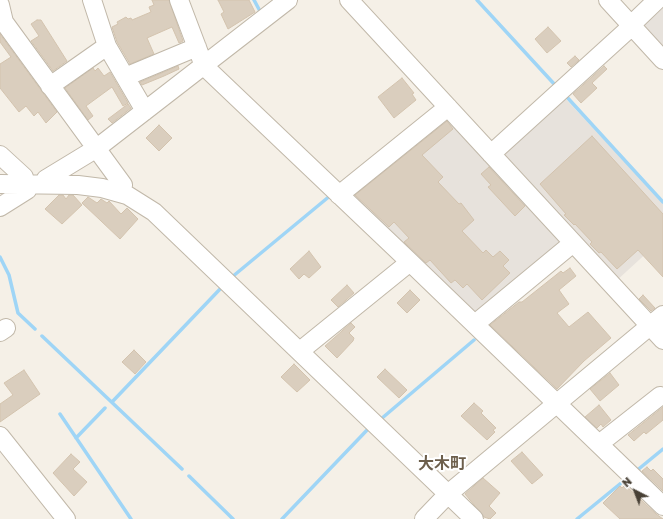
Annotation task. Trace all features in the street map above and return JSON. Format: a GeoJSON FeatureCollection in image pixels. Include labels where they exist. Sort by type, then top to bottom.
{"type":"FeatureCollection","features":[{"type":"Feature","properties":{"kind":"street"},"geometry":{"type":"LineString","coordinates":[[92,0],[107,46],[145,111]]}},
{"type":"Feature","properties":{"kind":"street"},"geometry":{"type":"LineString","coordinates":[[179,0],[204,66],[475,324],[663,506]]}},
{"type":"Feature","properties":{"kind":"street"},"geometry":{"type":"LineString","coordinates":[[0,207],[35,184],[97,148],[288,0]]}},
{"type":"Feature","properties":{"kind":"street"},"geometry":{"type":"LineString","coordinates":[[349,0],[573,243],[657,320],[663,340]]}},
{"type":"Feature","properties":{"kind":"street"},"geometry":{"type":"LineString","coordinates":[[608,0],[663,60]]}},
{"type":"Feature","properties":{"kind":"street"},"geometry":{"type":"LineString","coordinates":[[490,154],[657,0]]}},
{"type":"Feature","properties":{"kind":"street"},"geometry":{"type":"LineString","coordinates":[[1,8],[4,22],[123,184],[120,193]]}},
{"type":"Feature","properties":{"kind":"street"},"geometry":{"type":"LineString","coordinates":[[50,86],[107,46]]}},
{"type":"Feature","properties":{"kind":"street"},"geometry":{"type":"LineString","coordinates":[[125,77],[196,47]]}},
{"type":"Feature","properties":{"kind":"street"},"geometry":{"type":"LineString","coordinates":[[339,195],[448,107]]}},
{"type":"Feature","properties":{"kind":"street"},"geometry":{"type":"LineString","coordinates":[[0,155],[24,177],[35,184]]}},
{"type":"Feature","properties":{"kind":"street"},"geometry":{"type":"LineString","coordinates":[[0,184],[78,185],[127,195],[154,212],[474,519]]}},
{"type":"Feature","properties":{"kind":"street"},"geometry":{"type":"LineString","coordinates":[[475,324],[573,243]]}},
{"type":"Feature","properties":{"kind":"street"},"geometry":{"type":"LineString","coordinates":[[300,352],[410,262]]}},
{"type":"Feature","properties":{"kind":"street"},"geometry":{"type":"LineString","coordinates":[[424,519],[448,494],[558,404],[657,320]]}},
{"type":"Feature","properties":{"kind":"street"},"geometry":{"type":"LineString","coordinates":[[599,444],[660,396]]}},
{"type":"Feature","properties":{"kind":"street"},"geometry":{"type":"LineString","coordinates":[[0,436],[66,519]]}},
{"type":"Feature","properties":{"kind":"shaded area"},"geometry":{"type":"Polygon","coordinates":[[[663,3],[663,45],[660,48],[641,23],[663,3]]]}},
{"type":"Feature","properties":{"kind":"shaded area"},"geometry":{"type":"Polygon","coordinates":[[[562,95],[663,203],[663,238],[615,282],[500,152],[562,95]]]}},
{"type":"Feature","properties":{"kind":"shaded area"},"geometry":{"type":"Polygon","coordinates":[[[444,116],[563,241],[562,246],[472,315],[350,197],[444,116]]]}},
{"type":"Feature","properties":{"kind":"building"},"geometry":{"type":"Polygon","coordinates":[[[152,0],[169,0],[183,41],[179,43],[172,27],[147,38],[154,54],[130,64],[117,42],[112,27],[126,17],[128,19],[131,18],[132,20],[151,12],[149,7],[154,5],[152,0]]]}},
{"type":"Feature","properties":{"kind":"building"},"geometry":{"type":"Polygon","coordinates":[[[218,0],[249,0],[255,12],[228,29],[221,14],[224,12],[218,0]]]}},
{"type":"Feature","properties":{"kind":"building"},"geometry":{"type":"Polygon","coordinates":[[[37,20],[41,20],[67,61],[53,71],[31,41],[39,36],[31,24],[37,20]]]}},
{"type":"Feature","properties":{"kind":"building"},"geometry":{"type":"Polygon","coordinates":[[[548,27],[561,41],[547,53],[535,39],[548,27]]]}},
{"type":"Feature","properties":{"kind":"building"},"geometry":{"type":"Polygon","coordinates":[[[0,34],[57,112],[46,123],[38,112],[34,116],[26,106],[19,112],[0,88],[0,64],[11,57],[0,42],[0,34]]]}},
{"type":"Feature","properties":{"kind":"building"},"geometry":{"type":"Polygon","coordinates":[[[575,56],[579,60],[571,67],[567,63],[575,56]]]}},
{"type":"Feature","properties":{"kind":"building"},"geometry":{"type":"Polygon","coordinates":[[[178,66],[179,69],[164,76],[142,85],[140,82],[178,66]]]}},
{"type":"Feature","properties":{"kind":"building"},"geometry":{"type":"Polygon","coordinates":[[[604,66],[607,69],[592,83],[597,88],[581,103],[573,94],[604,66]]]}},
{"type":"Feature","properties":{"kind":"building"},"geometry":{"type":"Polygon","coordinates":[[[93,68],[95,71],[98,68],[104,76],[110,72],[128,103],[123,106],[112,87],[86,106],[93,116],[88,120],[65,88],[93,68]]]}},
{"type":"Feature","properties":{"kind":"building"},"geometry":{"type":"Polygon","coordinates":[[[402,78],[414,93],[412,94],[416,100],[394,118],[378,97],[402,78]]]}},
{"type":"Feature","properties":{"kind":"building"},"geometry":{"type":"Polygon","coordinates":[[[128,104],[131,108],[112,123],[108,119],[128,104]]]}},
{"type":"Feature","properties":{"kind":"building"},"geometry":{"type":"Polygon","coordinates":[[[447,121],[453,129],[422,155],[443,177],[438,182],[459,204],[461,203],[474,220],[462,231],[483,253],[486,250],[493,257],[500,251],[509,260],[503,266],[510,273],[482,300],[467,284],[463,288],[455,280],[451,283],[430,260],[426,263],[404,242],[409,238],[394,222],[389,227],[355,195],[447,121]]]}},
{"type":"Feature","properties":{"kind":"building"},"geometry":{"type":"Polygon","coordinates":[[[159,125],[172,138],[159,151],[146,138],[159,125]]]}},
{"type":"Feature","properties":{"kind":"building"},"geometry":{"type":"Polygon","coordinates":[[[592,136],[663,214],[663,277],[638,250],[617,269],[601,252],[599,253],[590,244],[592,242],[564,215],[566,214],[540,184],[592,136]]]}},
{"type":"Feature","properties":{"kind":"building"},"geometry":{"type":"Polygon","coordinates":[[[489,167],[525,206],[515,216],[488,187],[491,185],[481,174],[489,167]]]}},
{"type":"Feature","properties":{"kind":"building"},"geometry":{"type":"Polygon","coordinates":[[[59,195],[63,195],[66,199],[69,195],[73,195],[82,205],[62,224],[45,209],[59,195]]]}},
{"type":"Feature","properties":{"kind":"building"},"geometry":{"type":"Polygon","coordinates":[[[88,197],[97,203],[101,199],[107,203],[109,201],[121,214],[127,208],[138,219],[120,239],[82,203],[88,197]]]}},
{"type":"Feature","properties":{"kind":"building"},"geometry":{"type":"Polygon","coordinates":[[[309,251],[321,267],[309,278],[304,274],[299,279],[290,269],[309,251]]]}},
{"type":"Feature","properties":{"kind":"building"},"geometry":{"type":"Polygon","coordinates":[[[570,268],[576,276],[559,290],[569,304],[557,313],[569,327],[588,312],[611,338],[584,361],[557,389],[490,325],[561,271],[563,273],[570,268]]]}},
{"type":"Feature","properties":{"kind":"building"},"geometry":{"type":"Polygon","coordinates":[[[347,285],[354,293],[338,307],[331,300],[347,285]]]}},
{"type":"Feature","properties":{"kind":"building"},"geometry":{"type":"Polygon","coordinates":[[[410,290],[420,300],[407,313],[397,303],[410,290]]]}},
{"type":"Feature","properties":{"kind":"building"},"geometry":{"type":"Polygon","coordinates":[[[643,295],[655,308],[651,311],[639,299],[643,295]]]}},
{"type":"Feature","properties":{"kind":"building"},"geometry":{"type":"Polygon","coordinates":[[[351,323],[355,327],[349,333],[354,338],[353,341],[337,358],[325,346],[351,323]]]}},
{"type":"Feature","properties":{"kind":"building"},"geometry":{"type":"Polygon","coordinates":[[[134,350],[146,362],[135,374],[122,362],[134,350]]]}},
{"type":"Feature","properties":{"kind":"building"},"geometry":{"type":"Polygon","coordinates":[[[294,364],[310,380],[297,392],[281,377],[294,364]]]}},
{"type":"Feature","properties":{"kind":"building"},"geometry":{"type":"Polygon","coordinates":[[[385,369],[407,390],[399,398],[377,377],[385,369]]]}},
{"type":"Feature","properties":{"kind":"building"},"geometry":{"type":"Polygon","coordinates":[[[24,370],[40,394],[0,422],[0,404],[13,395],[4,383],[24,370]]]}},
{"type":"Feature","properties":{"kind":"building"},"geometry":{"type":"Polygon","coordinates":[[[610,373],[619,385],[600,401],[590,389],[610,373]]]}},
{"type":"Feature","properties":{"kind":"building"},"geometry":{"type":"Polygon","coordinates":[[[474,403],[483,411],[481,413],[496,428],[493,430],[495,432],[487,440],[461,416],[474,403]]]}},
{"type":"Feature","properties":{"kind":"building"},"geometry":{"type":"Polygon","coordinates":[[[599,405],[611,420],[603,427],[601,424],[597,428],[585,417],[599,405]]]}},
{"type":"Feature","properties":{"kind":"building"},"geometry":{"type":"Polygon","coordinates":[[[663,407],[663,420],[646,434],[644,432],[634,441],[628,435],[663,407]]]}},
{"type":"Feature","properties":{"kind":"building"},"geometry":{"type":"Polygon","coordinates":[[[522,452],[543,475],[532,484],[511,461],[522,452]]]}},
{"type":"Feature","properties":{"kind":"building"},"geometry":{"type":"Polygon","coordinates":[[[71,454],[80,462],[73,469],[87,482],[74,496],[53,473],[71,454]]]}},
{"type":"Feature","properties":{"kind":"building"},"geometry":{"type":"Polygon","coordinates":[[[647,467],[651,471],[653,469],[663,479],[663,491],[642,471],[647,467]]]}},
{"type":"Feature","properties":{"kind":"building"},"geometry":{"type":"Polygon","coordinates":[[[483,478],[500,493],[489,506],[496,513],[490,519],[484,517],[465,494],[483,478]]]}},
{"type":"Feature","properties":{"kind":"building"},"geometry":{"type":"Polygon","coordinates":[[[625,485],[663,519],[620,519],[603,503],[620,486],[622,488],[625,485]]]}},
{"type":"Feature","properties":{"kind":"waterway"},"geometry":{"type":"LineString","coordinates":[[254,0],[261,13]]}},
{"type":"Feature","properties":{"kind":"waterway"},"geometry":{"type":"LineString","coordinates":[[477,0],[556,86]]}},
{"type":"Feature","properties":{"kind":"waterway"},"geometry":{"type":"LineString","coordinates":[[565,95],[663,202]]}},
{"type":"Feature","properties":{"kind":"waterway"},"geometry":{"type":"LineString","coordinates":[[232,277],[331,195]]}},
{"type":"Feature","properties":{"kind":"waterway"},"geometry":{"type":"LineString","coordinates":[[0,257],[9,275],[18,313],[35,329]]}},
{"type":"Feature","properties":{"kind":"waterway"},"geometry":{"type":"LineString","coordinates":[[112,402],[222,287]]}},
{"type":"Feature","properties":{"kind":"waterway"},"geometry":{"type":"LineString","coordinates":[[42,336],[182,469]]}},
{"type":"Feature","properties":{"kind":"waterway"},"geometry":{"type":"LineString","coordinates":[[381,419],[474,340]]}},
{"type":"Feature","properties":{"kind":"waterway"},"geometry":{"type":"LineString","coordinates":[[76,438],[105,408]]}},
{"type":"Feature","properties":{"kind":"waterway"},"geometry":{"type":"LineString","coordinates":[[60,414],[131,519]]}},
{"type":"Feature","properties":{"kind":"waterway"},"geometry":{"type":"LineString","coordinates":[[282,519],[369,428]]}},
{"type":"Feature","properties":{"kind":"waterway"},"geometry":{"type":"LineString","coordinates":[[635,472],[663,449]]}},
{"type":"Feature","properties":{"kind":"waterway"},"geometry":{"type":"LineString","coordinates":[[189,476],[233,519]]}},
{"type":"Feature","properties":{"kind":"waterway"},"geometry":{"type":"LineString","coordinates":[[577,519],[626,479]]}},
{"type":"Feature","properties":{"kind":"district","name":"大木町"},"geometry":{"type":"Point","coordinates":[442,464]}}]}
